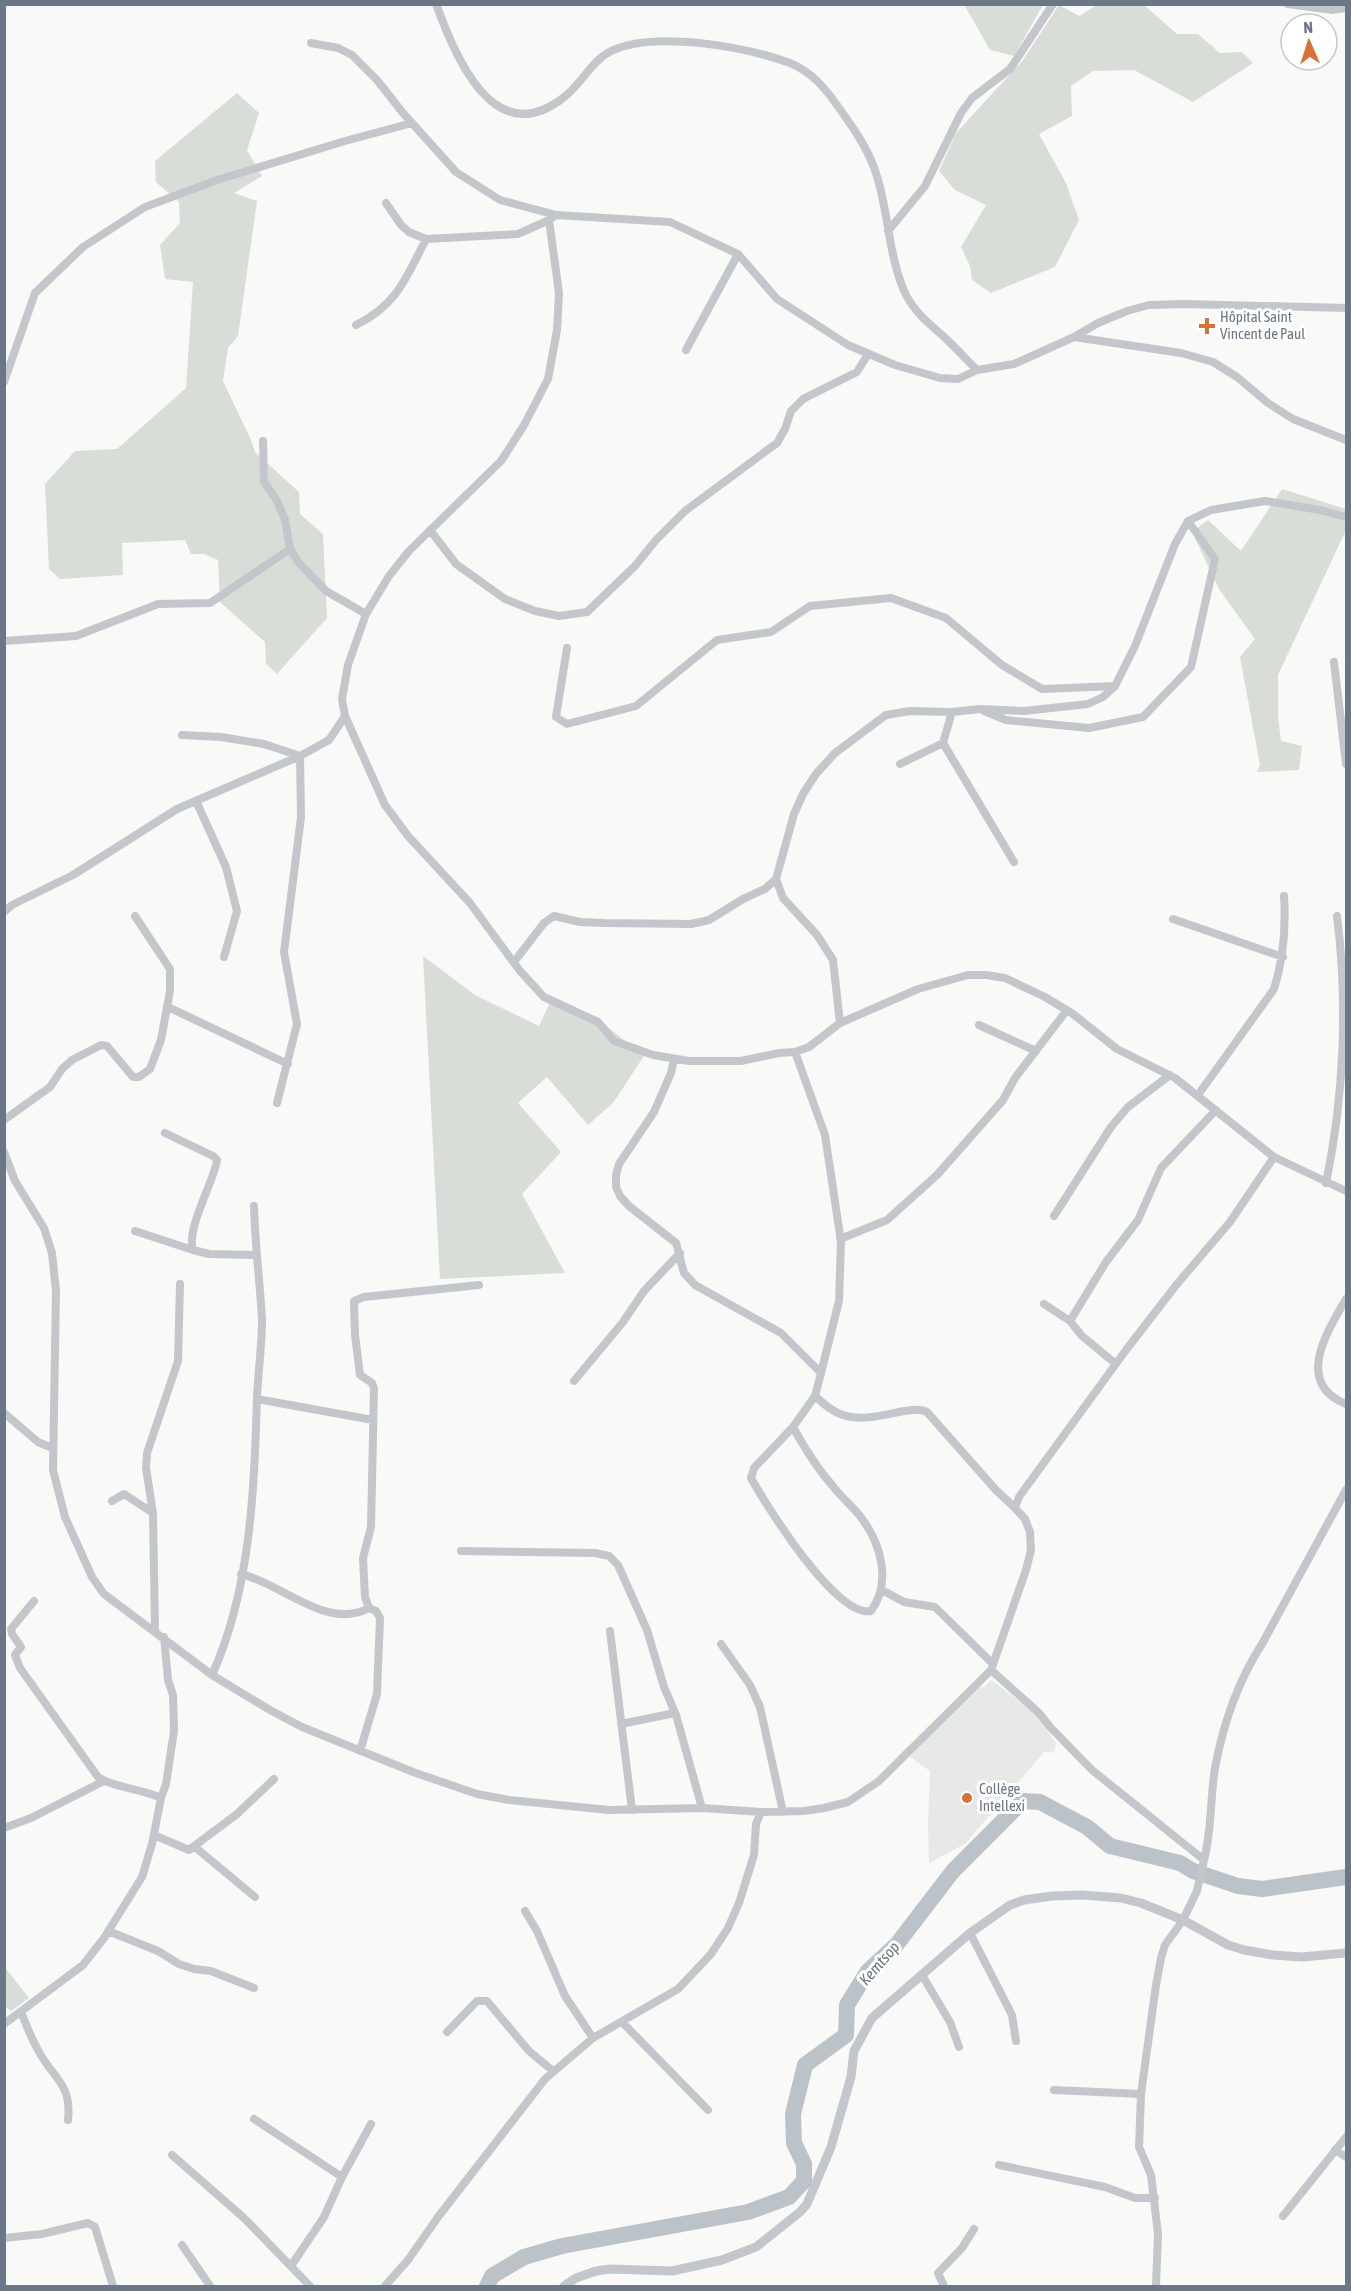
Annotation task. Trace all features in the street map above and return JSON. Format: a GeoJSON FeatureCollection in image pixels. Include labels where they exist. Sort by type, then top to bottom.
{"type":"FeatureCollection","features":[{"type":"Feature","properties":{"kind":"street"},"geometry":{"type":"LineString","coordinates":[[436,4],[459,61],[478,89],[502,109],[516,112],[529,113],[555,105],[596,62],[611,51],[630,45],[657,41],[721,45],[790,63],[810,74],[823,87],[861,139],[878,179],[888,231],[905,294],[918,315],[977,370]]}},
{"type":"Feature","properties":{"kind":"street"},"geometry":{"type":"LineString","coordinates":[[888,231],[925,186],[960,113],[972,98],[1010,69],[1053,4]]}},
{"type":"Feature","properties":{"kind":"street"},"geometry":{"type":"LineString","coordinates":[[1288,4],[1332,10],[1347,8]]}},
{"type":"Feature","properties":{"kind":"street"},"geometry":{"type":"LineString","coordinates":[[311,44],[338,48],[352,55],[377,80],[456,172],[500,200],[552,218],[669,222],[738,254],[777,299],[848,345],[895,365],[948,380],[958,379],[977,370],[1014,364],[1074,337],[1098,323],[1126,311],[1149,305],[1347,308]]}},
{"type":"Feature","properties":{"kind":"street"},"geometry":{"type":"LineString","coordinates":[[4,382],[35,293],[83,248],[145,207],[217,180],[412,123]]}},
{"type":"Feature","properties":{"kind":"street"},"geometry":{"type":"LineString","coordinates":[[386,203],[401,225],[409,232],[426,239],[518,234],[552,218]]}},
{"type":"Feature","properties":{"kind":"street"},"geometry":{"type":"LineString","coordinates":[[552,218],[559,293],[557,330],[548,379],[523,427],[501,461],[409,551],[389,576],[366,614],[348,665],[342,699],[345,716],[385,806],[408,836],[470,903],[514,962],[544,997],[598,1022],[614,1041],[653,1055],[674,1059],[741,1061],[778,1053],[795,1052],[809,1047],[840,1023],[918,989],[968,975],[1005,978],[1023,985],[1067,1010],[1118,1049],[1170,1075],[1274,1157],[1347,1191]]}},
{"type":"Feature","properties":{"kind":"street"},"geometry":{"type":"LineString","coordinates":[[356,325],[376,316],[392,300],[410,272],[426,239]]}},
{"type":"Feature","properties":{"kind":"street"},"geometry":{"type":"LineString","coordinates":[[686,350],[738,254]]}},
{"type":"Feature","properties":{"kind":"street"},"geometry":{"type":"LineString","coordinates":[[1074,337],[1181,353],[1212,362],[1237,377],[1268,403],[1293,419],[1347,440]]}},
{"type":"Feature","properties":{"kind":"street"},"geometry":{"type":"LineString","coordinates":[[430,530],[456,564],[505,599],[535,611],[560,616],[587,612],[635,566],[656,540],[685,511],[777,443],[791,411],[803,399],[857,372],[868,354]]}},
{"type":"Feature","properties":{"kind":"street"},"geometry":{"type":"LineString","coordinates":[[262,441],[264,482],[277,501],[285,520],[290,549],[299,563],[326,591],[366,614]]}},
{"type":"Feature","properties":{"kind":"street"},"geometry":{"type":"LineString","coordinates":[[514,962],[544,923],[554,916],[580,922],[691,924],[709,921],[743,899],[765,889],[776,879],[794,814],[816,774],[835,753],[886,715],[910,711],[952,712],[980,709],[1024,711],[1088,704],[1103,697],[1115,686],[1135,646],[1175,544],[1188,521],[1211,510],[1266,501],[1347,517]]}},
{"type":"Feature","properties":{"kind":"street"},"geometry":{"type":"LineString","coordinates":[[980,709],[1006,720],[1089,728],[1143,717],[1191,668],[1215,559],[1188,521]]}},
{"type":"Feature","properties":{"kind":"street"},"geometry":{"type":"LineString","coordinates":[[4,641],[76,636],[158,604],[210,603],[290,549]]}},
{"type":"Feature","properties":{"kind":"street"},"geometry":{"type":"LineString","coordinates":[[567,648],[556,717],[567,724],[636,706],[717,640],[771,632],[810,606],[891,598],[946,618],[1002,665],[1042,688],[1115,686]]}},
{"type":"Feature","properties":{"kind":"street"},"geometry":{"type":"LineString","coordinates":[[1334,662],[1347,764]]}},
{"type":"Feature","properties":{"kind":"street"},"geometry":{"type":"LineString","coordinates":[[952,712],[943,743],[1014,862]]}},
{"type":"Feature","properties":{"kind":"street"},"geometry":{"type":"LineString","coordinates":[[4,912],[12,905],[73,875],[140,831],[196,801],[300,756],[328,740],[345,716]]}},
{"type":"Feature","properties":{"kind":"street"},"geometry":{"type":"LineString","coordinates":[[182,735],[221,737],[264,744],[300,756]]}},
{"type":"Feature","properties":{"kind":"street"},"geometry":{"type":"LineString","coordinates":[[900,764],[943,743]]}},
{"type":"Feature","properties":{"kind":"street"},"geometry":{"type":"LineString","coordinates":[[277,1103],[297,1024],[284,952],[302,817],[300,756]]}},
{"type":"Feature","properties":{"kind":"street"},"geometry":{"type":"LineString","coordinates":[[196,801],[226,867],[237,911],[224,957]]}},
{"type":"Feature","properties":{"kind":"street"},"geometry":{"type":"LineString","coordinates":[[776,879],[783,898],[817,935],[834,960],[840,1023]]}},
{"type":"Feature","properties":{"kind":"street"},"geometry":{"type":"LineString","coordinates":[[1198,1095],[1274,988],[1283,957],[1285,939],[1284,896]]}},
{"type":"Feature","properties":{"kind":"street"},"geometry":{"type":"LineString","coordinates":[[4,1120],[50,1087],[62,1069],[72,1060],[101,1045],[107,1046],[129,1074],[135,1077],[150,1069],[168,1007],[170,969],[135,916]]}},
{"type":"Feature","properties":{"kind":"street"},"geometry":{"type":"LineString","coordinates":[[1326,1183],[1336,1114],[1345,998],[1337,916]]}},
{"type":"Feature","properties":{"kind":"street"},"geometry":{"type":"LineString","coordinates":[[1173,919],[1283,957]]}},
{"type":"Feature","properties":{"kind":"street"},"geometry":{"type":"LineString","coordinates":[[168,1007],[288,1064]]}},
{"type":"Feature","properties":{"kind":"street"},"geometry":{"type":"LineString","coordinates":[[840,1239],[887,1220],[937,1175],[1002,1100],[1067,1010]]}},
{"type":"Feature","properties":{"kind":"street"},"geometry":{"type":"LineString","coordinates":[[979,1025],[1036,1051]]}},
{"type":"Feature","properties":{"kind":"street"},"geometry":{"type":"LineString","coordinates":[[793,1427],[831,1485],[860,1516],[868,1529],[883,1570],[882,1590],[871,1611],[862,1611],[852,1606],[836,1593],[801,1556],[751,1478],[752,1472],[793,1427],[815,1396],[834,1329],[839,1301],[840,1239],[825,1135],[795,1052]]}},
{"type":"Feature","properties":{"kind":"street"},"geometry":{"type":"LineString","coordinates":[[674,1059],[671,1073],[654,1112],[619,1164],[615,1175],[615,1187],[629,1206],[672,1238],[680,1253],[684,1273],[695,1285],[781,1333],[821,1374]]}},
{"type":"Feature","properties":{"kind":"street"},"geometry":{"type":"LineString","coordinates":[[1054,1216],[1111,1127],[1128,1107],[1170,1075]]}},
{"type":"Feature","properties":{"kind":"street"},"geometry":{"type":"LineString","coordinates":[[1070,1321],[1106,1263],[1138,1220],[1161,1168],[1216,1110]]}},
{"type":"Feature","properties":{"kind":"street"},"geometry":{"type":"LineString","coordinates":[[165,1133],[217,1160],[201,1203],[192,1242],[193,1250]]}},
{"type":"Feature","properties":{"kind":"street"},"geometry":{"type":"LineString","coordinates":[[4,1152],[15,1181],[44,1227],[54,1266],[56,1291],[53,1470],[65,1518],[92,1577],[104,1594],[155,1630],[212,1675],[246,1697],[302,1727],[413,1772],[477,1794],[509,1800],[609,1810],[702,1808],[783,1812],[838,1805],[868,1790],[992,1667],[1006,1620],[1018,1595],[1031,1550],[1030,1532],[1025,1519],[995,1489],[927,1412],[914,1409],[874,1418],[849,1417],[841,1415],[815,1396]]}},
{"type":"Feature","properties":{"kind":"street"},"geometry":{"type":"LineString","coordinates":[[1016,1508],[1019,1497],[1116,1364],[1177,1284],[1230,1222],[1274,1157]]}},
{"type":"Feature","properties":{"kind":"street"},"geometry":{"type":"LineString","coordinates":[[4,1174],[15,1181]]}},
{"type":"Feature","properties":{"kind":"street"},"geometry":{"type":"LineString","coordinates":[[212,1675],[226,1641],[241,1574],[249,1528],[256,1456],[262,1321],[254,1206]]}},
{"type":"Feature","properties":{"kind":"street"},"geometry":{"type":"LineString","coordinates":[[135,1231],[209,1254],[256,1255]]}},
{"type":"Feature","properties":{"kind":"street"},"geometry":{"type":"LineString","coordinates":[[574,1381],[623,1322],[644,1291],[680,1253]]}},
{"type":"Feature","properties":{"kind":"street"},"geometry":{"type":"LineString","coordinates":[[155,1630],[153,1513],[146,1468],[147,1453],[178,1361],[180,1284]]}},
{"type":"Feature","properties":{"kind":"street"},"geometry":{"type":"LineString","coordinates":[[360,1751],[377,1694],[380,1618],[376,1611],[369,1608],[364,1597],[363,1558],[371,1527],[374,1389],[372,1383],[360,1375],[354,1301],[479,1285]]}},
{"type":"Feature","properties":{"kind":"street"},"geometry":{"type":"LineString","coordinates":[[1347,1299],[1326,1336],[1319,1355],[1317,1371],[1323,1386],[1347,1404]]}},
{"type":"Feature","properties":{"kind":"street"},"geometry":{"type":"LineString","coordinates":[[1044,1304],[1070,1321],[1082,1336],[1116,1364]]}},
{"type":"Feature","properties":{"kind":"street"},"geometry":{"type":"LineString","coordinates":[[257,1398],[374,1420]]}},
{"type":"Feature","properties":{"kind":"street"},"geometry":{"type":"LineString","coordinates":[[4,1413],[38,1442],[52,1448]]}},
{"type":"Feature","properties":{"kind":"street"},"geometry":{"type":"LineString","coordinates":[[1156,2286],[1158,2234],[1155,2198],[1151,2175],[1139,2147],[1141,2094],[1155,1984],[1161,1958],[1165,1945],[1183,1920],[1199,1885],[1211,1822],[1215,1769],[1227,1719],[1244,1677],[1347,1490]]}},
{"type":"Feature","properties":{"kind":"street"},"geometry":{"type":"LineString","coordinates":[[112,1501],[124,1494],[153,1513]]}},
{"type":"Feature","properties":{"kind":"street"},"geometry":{"type":"LineString","coordinates":[[461,1551],[595,1552],[609,1557],[618,1565],[647,1630],[659,1672],[675,1713],[702,1808]]}},
{"type":"Feature","properties":{"kind":"street"},"geometry":{"type":"LineString","coordinates":[[241,1574],[262,1580],[291,1597],[328,1611],[353,1614],[369,1608]]}},
{"type":"Feature","properties":{"kind":"street"},"geometry":{"type":"LineString","coordinates":[[882,1590],[904,1602],[935,1607],[1092,1770],[1203,1863]]}},
{"type":"Feature","properties":{"kind":"street"},"geometry":{"type":"LineString","coordinates":[[34,1601],[11,1629],[21,1647],[15,1659],[82,1756],[104,1781],[144,1790],[161,1798]]}},
{"type":"Feature","properties":{"kind":"street"},"geometry":{"type":"LineString","coordinates":[[610,1631],[633,1810]]}},
{"type":"Feature","properties":{"kind":"street"},"geometry":{"type":"LineString","coordinates":[[4,2024],[83,1965],[108,1931],[142,1877],[166,1784],[174,1731],[173,1695],[168,1680],[164,1637]]}},
{"type":"Feature","properties":{"kind":"street"},"geometry":{"type":"LineString","coordinates":[[721,1644],[750,1685],[760,1707],[783,1812]]}},
{"type":"Feature","properties":{"kind":"street"},"geometry":{"type":"LineString","coordinates":[[621,1724],[675,1713]]}},
{"type":"Feature","properties":{"kind":"street"},"geometry":{"type":"LineString","coordinates":[[154,1835],[189,1851],[252,1801],[274,1779]]}},
{"type":"Feature","properties":{"kind":"street"},"geometry":{"type":"LineString","coordinates":[[4,1828],[31,1818],[104,1781]]}},
{"type":"Feature","properties":{"kind":"street"},"geometry":{"type":"LineString","coordinates":[[385,2286],[408,2260],[506,2129],[553,2071],[593,2038],[678,1989],[711,1954],[728,1928],[747,1881],[755,1847],[756,1824],[761,1812]]}},
{"type":"Feature","properties":{"kind":"street"},"geometry":{"type":"LineString","coordinates":[[195,1847],[255,1897]]}},
{"type":"Feature","properties":{"kind":"street"},"geometry":{"type":"LineString","coordinates":[[564,2286],[576,2278],[596,2271],[610,2269],[672,2271],[722,2260],[756,2247],[800,2212],[807,2204],[831,2147],[851,2077],[854,2051],[872,2018],[970,1933],[1010,1905],[1024,1900],[1052,1896],[1082,1895],[1121,1898],[1141,1903],[1183,1920],[1228,1945],[1244,1950],[1272,1955],[1302,1956],[1347,1953]]}},
{"type":"Feature","properties":{"kind":"street"},"geometry":{"type":"LineString","coordinates":[[525,1911],[537,1931],[565,1996],[593,2038]]}},
{"type":"Feature","properties":{"kind":"street"},"geometry":{"type":"LineString","coordinates":[[108,1931],[158,1951],[179,1964],[212,1971],[254,1988]]}},
{"type":"Feature","properties":{"kind":"street"},"geometry":{"type":"LineString","coordinates":[[970,1933],[1012,2016],[1016,2041]]}},
{"type":"Feature","properties":{"kind":"street"},"geometry":{"type":"LineString","coordinates":[[922,1975],[950,2022],[959,2048]]}},
{"type":"Feature","properties":{"kind":"street"},"geometry":{"type":"LineString","coordinates":[[447,2031],[477,2001],[487,2001],[529,2051],[553,2071]]}},
{"type":"Feature","properties":{"kind":"street"},"geometry":{"type":"LineString","coordinates":[[21,2012],[38,2051],[65,2088],[70,2103],[68,2120]]}},
{"type":"Feature","properties":{"kind":"street"},"geometry":{"type":"LineString","coordinates":[[622,2022],[708,2110]]}},
{"type":"Feature","properties":{"kind":"street"},"geometry":{"type":"LineString","coordinates":[[1054,2090],[1141,2094]]}},
{"type":"Feature","properties":{"kind":"street"},"geometry":{"type":"LineString","coordinates":[[254,2120],[342,2177]]}},
{"type":"Feature","properties":{"kind":"street"},"geometry":{"type":"LineString","coordinates":[[291,2266],[324,2217],[342,2177],[371,2124]]}},
{"type":"Feature","properties":{"kind":"street"},"geometry":{"type":"LineString","coordinates":[[1283,2216],[1347,2137]]}},
{"type":"Feature","properties":{"kind":"street"},"geometry":{"type":"LineString","coordinates":[[1335,2150],[1347,2157]]}},
{"type":"Feature","properties":{"kind":"street"},"geometry":{"type":"LineString","coordinates":[[172,2155],[244,2218],[310,2286]]}},
{"type":"Feature","properties":{"kind":"street"},"geometry":{"type":"LineString","coordinates":[[999,2165],[1105,2187],[1135,2198],[1155,2198]]}},
{"type":"Feature","properties":{"kind":"street"},"geometry":{"type":"LineString","coordinates":[[4,2238],[42,2234],[92,2224],[95,2227],[113,2286]]}},
{"type":"Feature","properties":{"kind":"street"},"geometry":{"type":"LineString","coordinates":[[944,2286],[938,2273],[962,2248],[974,2229]]}},
{"type":"Feature","properties":{"kind":"street"},"geometry":{"type":"LineString","coordinates":[[182,2245],[210,2286]]}},
{"type":"Feature","properties":{"kind":"shaded area"},"geometry":{"type":"Polygon","coordinates":[[[961,5],[1043,5],[1014,56],[990,50],[965,6],[961,5]]]}},
{"type":"Feature","properties":{"kind":"shaded area"},"geometry":{"type":"Polygon","coordinates":[[[1059,5],[1079,16],[1097,5],[1144,5],[1177,34],[1198,34],[1220,53],[1242,52],[1253,63],[1193,102],[1134,70],[1093,71],[1071,86],[1072,116],[1039,134],[1066,183],[1079,220],[1055,267],[991,293],[972,280],[970,266],[961,247],[986,205],[955,190],[939,171],[956,133],[1023,60],[1059,5]]]}},
{"type":"Feature","properties":{"kind":"shaded area"},"geometry":{"type":"Polygon","coordinates":[[[237,93],[259,113],[247,150],[262,176],[234,193],[257,201],[238,336],[228,348],[223,381],[255,452],[299,492],[300,514],[323,534],[327,618],[277,674],[266,664],[265,642],[220,602],[218,560],[204,554],[191,554],[185,540],[122,543],[123,575],[60,579],[49,569],[45,484],[75,451],[117,449],[186,388],[193,282],[165,279],[160,245],[180,223],[179,202],[156,182],[155,161],[237,93]]]}},
{"type":"Feature","properties":{"kind":"shaded area"},"geometry":{"type":"Polygon","coordinates":[[[1282,489],[1346,509],[1346,530],[1278,675],[1278,716],[1281,741],[1302,746],[1299,770],[1257,772],[1260,765],[1240,657],[1255,639],[1219,589],[1192,532],[1208,520],[1241,551],[1282,489]]]}},
{"type":"Feature","properties":{"kind":"shaded area"},"geometry":{"type":"Polygon","coordinates":[[[423,956],[475,995],[539,1026],[552,998],[600,1021],[644,1056],[613,1103],[588,1125],[547,1077],[518,1103],[561,1152],[522,1194],[565,1273],[440,1279],[423,956]]]}},
{"type":"Feature","properties":{"kind":"shaded area","name":"Collège Intellexi"},"geometry":{"type":"Polygon","coordinates":[[[991,1680],[1034,1712],[1056,1743],[1055,1750],[1051,1753],[1045,1751],[965,1844],[929,1863],[930,1771],[910,1757],[930,1732],[981,1686],[983,1688],[991,1680]]]}},
{"type":"Feature","properties":{"kind":"shaded area"},"geometry":{"type":"Polygon","coordinates":[[[4,1966],[29,1998],[11,2011],[5,2006],[4,1966]]]}},
{"type":"Feature","properties":{"kind":"waterway","name":"Kemtsop"},"geometry":{"type":"LineString","coordinates":[[487,2286],[492,2276],[524,2257],[562,2246],[748,2212],[789,2197],[804,2181],[804,2164],[794,2143],[793,2114],[805,2065],[846,2035],[847,2005],[868,1971],[897,1944],[953,1871],[1023,1801],[1040,1802],[1087,1827],[1110,1846],[1180,1863],[1193,1871],[1238,1886],[1262,1889],[1346,1877]]}},
{"type":"Feature","properties":{"kind":"place","name":"Hôpital Saint Vincent de Paul"},"geometry":{"type":"Point","coordinates":[1207,326]}},
{"type":"Feature","properties":{"kind":"place","name":"Collège Intellexi"},"geometry":{"type":"Point","coordinates":[967,1798]}}]}
